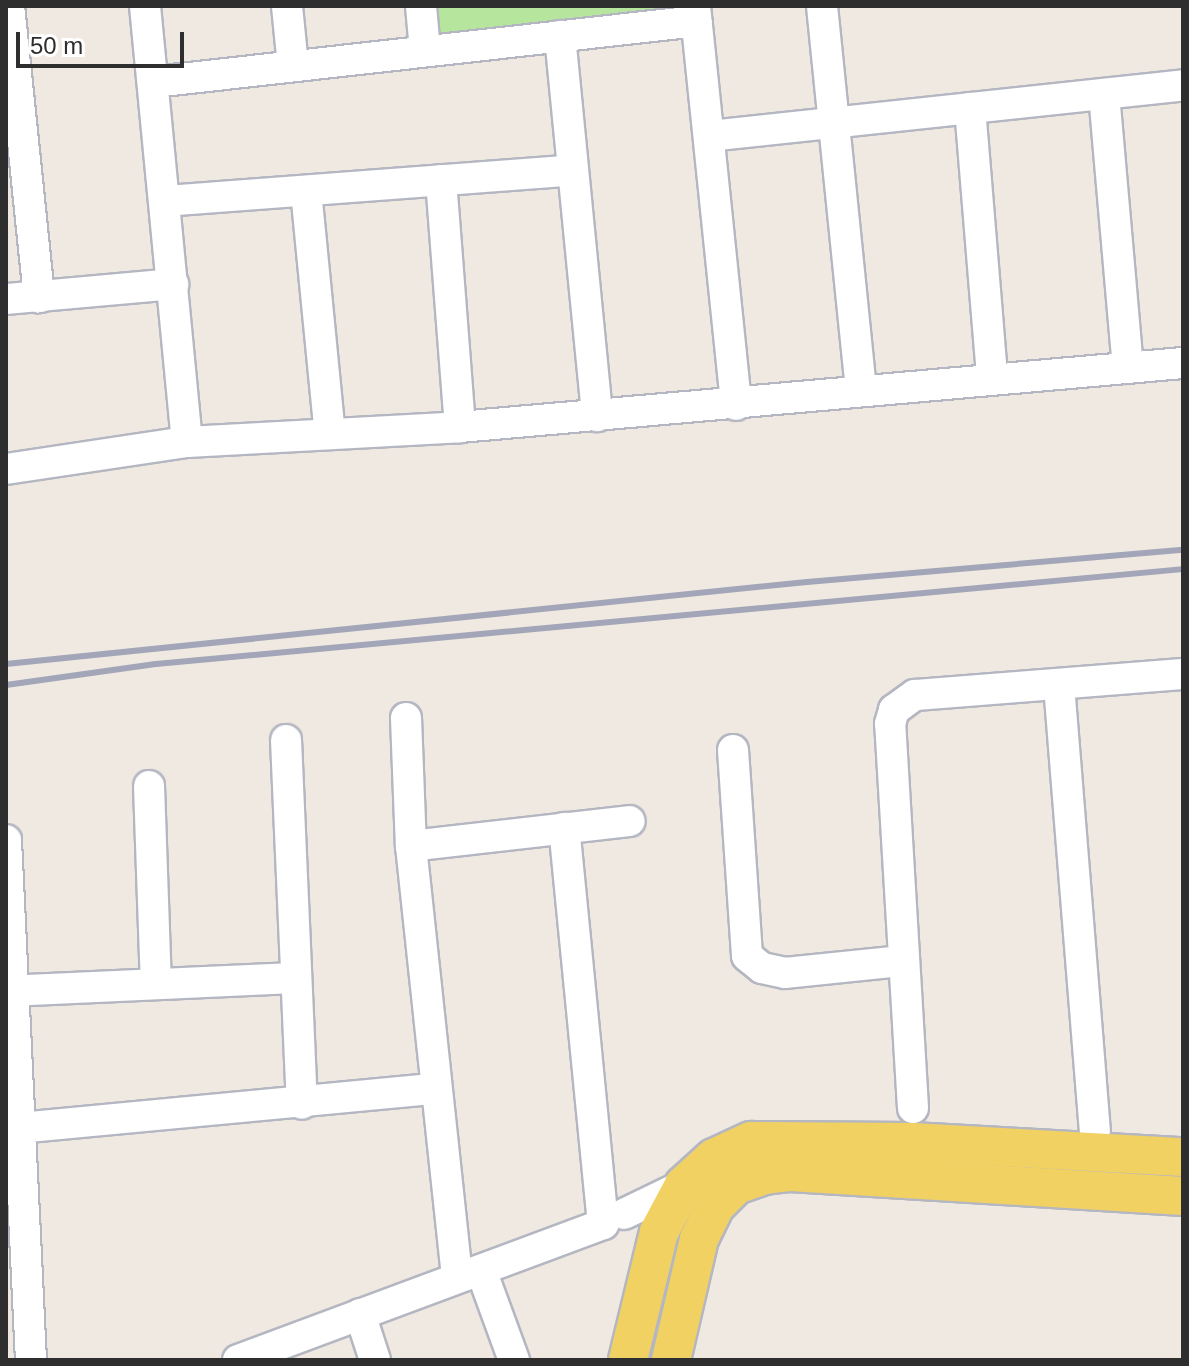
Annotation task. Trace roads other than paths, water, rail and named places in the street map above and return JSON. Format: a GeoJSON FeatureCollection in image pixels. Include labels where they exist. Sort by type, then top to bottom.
{"type":"FeatureCollection","features":[{"type":"Feature","properties":{"kind":"main road"},"geometry":{"type":"LineString","coordinates":[[628,1360],[659,1232],[684,1185],[714,1158],[751,1141],[978,1146],[1183,1157]]}},
{"type":"Feature","properties":{"kind":"main road"},"geometry":{"type":"LineString","coordinates":[[976,1184],[978,1146]]}},
{"type":"Feature","properties":{"kind":"main road"},"geometry":{"type":"LineString","coordinates":[[671,1360],[699,1239],[715,1206],[736,1185],[790,1172],[1183,1196]]}},
{"type":"Feature","properties":{"kind":"street"},"geometry":{"type":"LineString","coordinates":[[9,6],[18,213],[39,297]]}},
{"type":"Feature","properties":{"kind":"street"},"geometry":{"type":"LineString","coordinates":[[145,6],[187,442]]}},
{"type":"Feature","properties":{"kind":"street"},"geometry":{"type":"LineString","coordinates":[[287,6],[293,66]]}},
{"type":"Feature","properties":{"kind":"street"},"geometry":{"type":"LineString","coordinates":[[421,6],[425,51]]}},
{"type":"Feature","properties":{"kind":"street"},"geometry":{"type":"LineString","coordinates":[[822,6],[861,389]]}},
{"type":"Feature","properties":{"kind":"street"},"geometry":{"type":"LineString","coordinates":[[154,82],[560,36],[696,13],[736,405]]}},
{"type":"Feature","properties":{"kind":"street"},"geometry":{"type":"LineString","coordinates":[[560,36],[597,416]]}},
{"type":"Feature","properties":{"kind":"street"},"geometry":{"type":"LineString","coordinates":[[709,136],[1183,85]]}},
{"type":"Feature","properties":{"kind":"street"},"geometry":{"type":"LineString","coordinates":[[1104,94],[1128,368]]}},
{"type":"Feature","properties":{"kind":"street"},"geometry":{"type":"LineString","coordinates":[[970,108],[992,378]]}},
{"type":"Feature","properties":{"kind":"street"},"geometry":{"type":"LineString","coordinates":[[165,201],[573,170]]}},
{"type":"Feature","properties":{"kind":"street"},"geometry":{"type":"LineString","coordinates":[[441,180],[460,427]]}},
{"type":"Feature","properties":{"kind":"street"},"geometry":{"type":"LineString","coordinates":[[306,191],[330,434]]}},
{"type":"Feature","properties":{"kind":"street"},"geometry":{"type":"LineString","coordinates":[[6,299],[173,284]]}},
{"type":"Feature","properties":{"kind":"street"},"geometry":{"type":"LineString","coordinates":[[6,469],[187,442],[460,427],[736,405],[861,389],[1183,363]]}},
{"type":"Feature","properties":{"kind":"street"},"geometry":{"type":"LineString","coordinates":[[913,1108],[890,724],[894,710],[915,695],[1183,674]]}},
{"type":"Feature","properties":{"kind":"street"},"geometry":{"type":"LineString","coordinates":[[1059,685],[1095,1131]]}},
{"type":"Feature","properties":{"kind":"street"},"geometry":{"type":"LineString","coordinates":[[406,718],[411,846],[435,1089],[469,1274],[514,1360]]}},
{"type":"Feature","properties":{"kind":"street"},"geometry":{"type":"LineString","coordinates":[[286,740],[302,1104]]}},
{"type":"Feature","properties":{"kind":"street"},"geometry":{"type":"LineString","coordinates":[[733,750],[747,956],[762,968],[785,973],[902,961]]}},
{"type":"Feature","properties":{"kind":"street"},"geometry":{"type":"LineString","coordinates":[[149,786],[156,982]]}},
{"type":"Feature","properties":{"kind":"street"},"geometry":{"type":"LineString","coordinates":[[411,846],[630,821]]}},
{"type":"Feature","properties":{"kind":"street"},"geometry":{"type":"LineString","coordinates":[[238,1360],[603,1224],[564,828]]}},
{"type":"Feature","properties":{"kind":"street"},"geometry":{"type":"LineString","coordinates":[[7,849],[10,991],[31,1360]]}},
{"type":"Feature","properties":{"kind":"street"},"geometry":{"type":"LineString","coordinates":[[10,991],[296,978]]}},
{"type":"Feature","properties":{"kind":"street"},"geometry":{"type":"LineString","coordinates":[[19,1128],[302,1104],[435,1089]]}},
{"type":"Feature","properties":{"kind":"street"},"geometry":{"type":"LineString","coordinates":[[624,1214],[684,1185]]}},
{"type":"Feature","properties":{"kind":"street"},"geometry":{"type":"LineString","coordinates":[[360,1314],[375,1360]]}},
{"type":"Feature","properties":{"kind":"railway"},"geometry":{"type":"LineString","coordinates":[[6,664],[807,582],[1183,550]]}},
{"type":"Feature","properties":{"kind":"railway"},"geometry":{"type":"LineString","coordinates":[[6,685],[156,664],[1183,569]]}}]}
